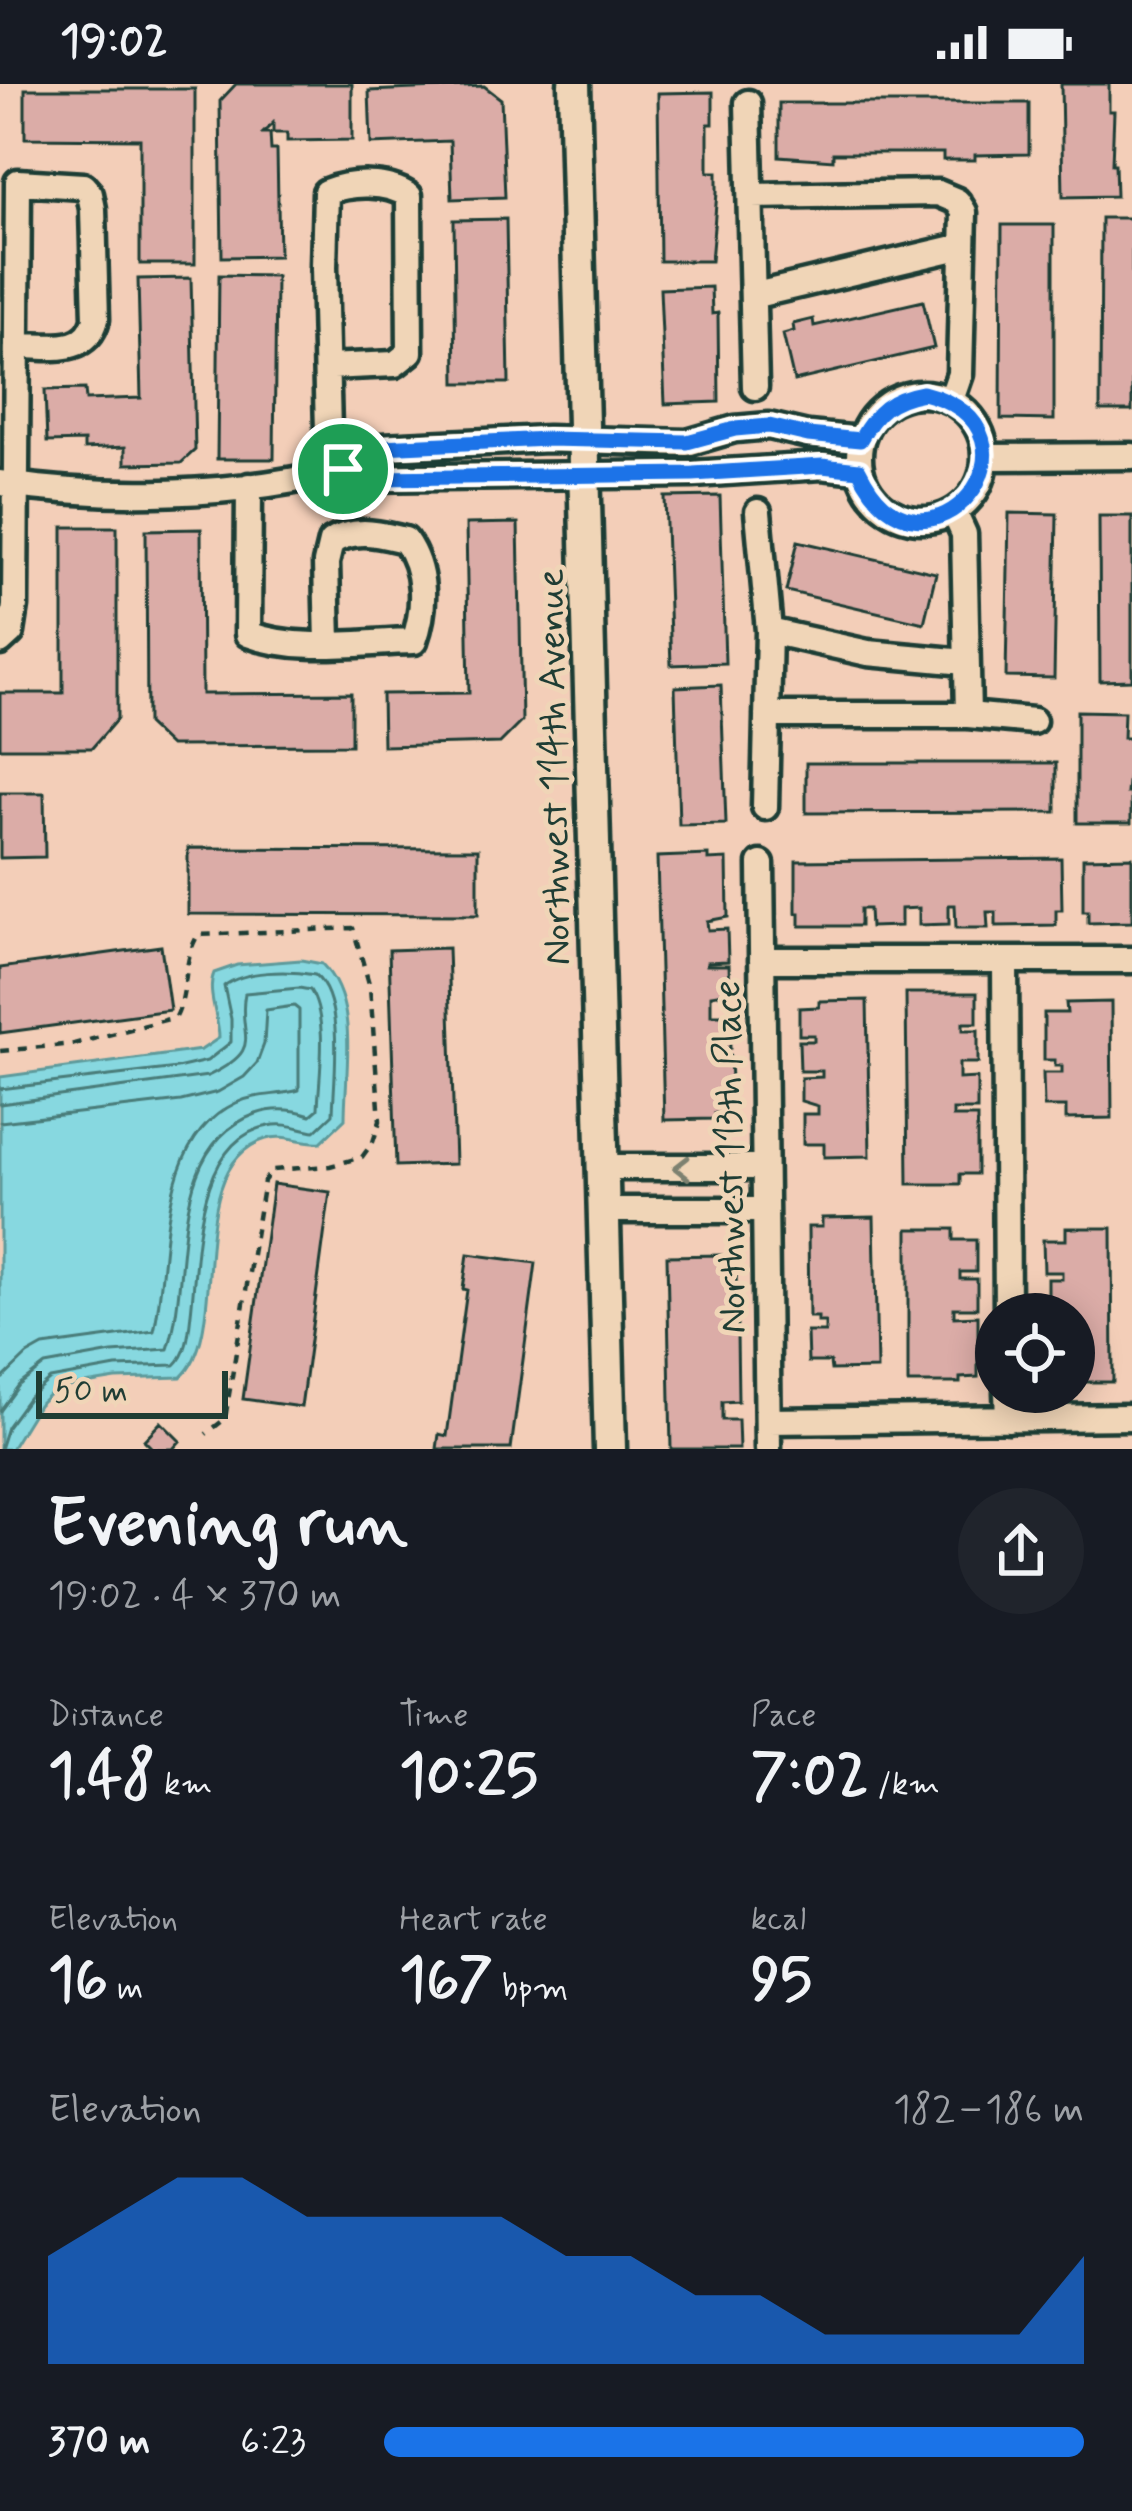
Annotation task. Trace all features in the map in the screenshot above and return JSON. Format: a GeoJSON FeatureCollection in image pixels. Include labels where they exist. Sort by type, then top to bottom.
{"type":"FeatureCollection","features":[{"type":"Feature","properties":{"kind":"street","name":"Northwest 114th Avenue"},"geometry":{"type":"LineString","coordinates":[[574,84],[610,1449]]}},
{"type":"Feature","properties":{"kind":"street"},"geometry":{"type":"LineString","coordinates":[[748,104],[755,387]]}},
{"type":"Feature","properties":{"kind":"street"},"geometry":{"type":"LineString","coordinates":[[0,642],[11,632],[15,605],[9,484],[20,346],[9,183],[74,184],[90,194],[93,332],[74,345],[20,346]]}},
{"type":"Feature","properties":{"kind":"street"},"geometry":{"type":"LineString","coordinates":[[327,368],[395,364],[410,352],[409,196],[394,186],[339,186],[326,192],[327,368],[336,471]]}},
{"type":"Feature","properties":{"kind":"street"},"geometry":{"type":"LineString","coordinates":[[751,196],[938,194],[957,201],[964,212],[960,374],[951,400]]}},
{"type":"Feature","properties":{"kind":"street"},"geometry":{"type":"LineString","coordinates":[[756,295],[963,246]]}},
{"type":"Feature","properties":{"kind":"street"},"geometry":{"type":"LineString","coordinates":[[923,393],[951,400],[982,434],[986,458],[982,479],[971,498],[954,512],[925,521],[896,515],[872,497],[859,470],[860,440],[873,416],[896,398],[923,393]]}},
{"type":"Feature","properties":{"kind":"street"},"geometry":{"type":"LineString","coordinates":[[336,471],[361,448],[404,445],[583,439],[687,442],[769,426],[860,440]]}},
{"type":"Feature","properties":{"kind":"street"},"geometry":{"type":"LineString","coordinates":[[795,432],[795,469]]}},
{"type":"Feature","properties":{"kind":"street"},"geometry":{"type":"LineString","coordinates":[[404,445],[404,477]]}},
{"type":"Feature","properties":{"kind":"street"},"geometry":{"type":"LineString","coordinates":[[986,458],[1132,456]]}},
{"type":"Feature","properties":{"kind":"street"},"geometry":{"type":"LineString","coordinates":[[9,484],[110,494],[249,486],[336,471],[356,478],[584,476],[822,466],[859,470]]}},
{"type":"Feature","properties":{"kind":"street"},"geometry":{"type":"LineString","coordinates":[[249,486],[248,634],[276,644],[328,643],[414,641],[422,617],[420,560],[405,540],[369,532],[346,533],[331,542],[326,563],[328,643]]}},
{"type":"Feature","properties":{"kind":"street"},"geometry":{"type":"LineString","coordinates":[[758,512],[769,631],[765,807]]}},
{"type":"Feature","properties":{"kind":"street"},"geometry":{"type":"LineString","coordinates":[[954,512],[964,534],[968,715]]}},
{"type":"Feature","properties":{"kind":"street"},"geometry":{"type":"LineString","coordinates":[[769,631],[868,653],[965,662]]}},
{"type":"Feature","properties":{"kind":"street"},"geometry":{"type":"LineString","coordinates":[[767,716],[968,715],[1033,721]]}},
{"type":"Feature","properties":{"kind":"street","name":"Northwest 113th Place"},"geometry":{"type":"LineString","coordinates":[[761,864],[768,1449]]}},
{"type":"Feature","properties":{"kind":"street"},"geometry":{"type":"LineString","coordinates":[[762,960],[1132,960]]}},
{"type":"Feature","properties":{"kind":"street"},"geometry":{"type":"LineString","coordinates":[[1004,960],[1007,1293]]}},
{"type":"Feature","properties":{"kind":"street"},"geometry":{"type":"LineString","coordinates":[[601,1167],[763,1167]]}},
{"type":"Feature","properties":{"kind":"street"},"geometry":{"type":"LineString","coordinates":[[602,1210],[763,1210]]}},
{"type":"Feature","properties":{"kind":"street"},"geometry":{"type":"LineString","coordinates":[[1008,1413],[1008,1419]]}},
{"type":"Feature","properties":{"kind":"street"},"geometry":{"type":"LineString","coordinates":[[768,1421],[1132,1418]]}},
{"type":"Feature","properties":{"kind":"path"},"geometry":{"type":"LineString","coordinates":[[0,1051],[74,1044],[176,1017],[188,951],[198,935],[353,928],[370,987],[380,1121],[362,1157],[330,1166],[272,1170],[264,1181],[225,1419],[206,1434]]}},
{"type":"Feature","properties":{"kind":"water"},"geometry":{"type":"Polygon","coordinates":[[[301,960],[322,964],[342,998],[348,1037],[345,1119],[321,1142],[273,1137],[240,1155],[224,1181],[215,1213],[204,1324],[196,1354],[181,1377],[116,1379],[55,1389],[38,1405],[11,1449],[0,1449],[0,1077],[201,1050],[219,1038],[211,988],[214,973],[237,965],[301,960]]]}},
{"type":"Feature","properties":{"kind":"building"},"geometry":{"type":"Polygon","coordinates":[[[236,84],[352,84],[352,140],[287,141],[287,133],[273,133],[273,123],[263,133],[270,133],[271,150],[277,150],[279,256],[222,257],[220,101],[236,84]]]}},
{"type":"Feature","properties":{"kind":"building"},"geometry":{"type":"Polygon","coordinates":[[[1061,84],[1109,84],[1116,196],[1063,197],[1061,84]]]}},
{"type":"Feature","properties":{"kind":"building"},"geometry":{"type":"Polygon","coordinates":[[[484,86],[501,99],[505,197],[452,199],[450,141],[371,144],[369,91],[484,86]]]}},
{"type":"Feature","properties":{"kind":"building"},"geometry":{"type":"Polygon","coordinates":[[[25,89],[195,89],[195,264],[140,264],[140,139],[25,138],[25,89]]]}},
{"type":"Feature","properties":{"kind":"building"},"geometry":{"type":"Polygon","coordinates":[[[713,92],[708,172],[717,172],[717,193],[711,261],[660,261],[658,93],[713,92]]]}},
{"type":"Feature","properties":{"kind":"building"},"geometry":{"type":"Polygon","coordinates":[[[779,103],[1029,103],[1029,154],[975,155],[975,160],[943,160],[943,153],[833,153],[833,160],[779,156],[779,103]]]}},
{"type":"Feature","properties":{"kind":"building"},"geometry":{"type":"Polygon","coordinates":[[[1101,218],[1132,218],[1132,411],[1100,411],[1101,218]]]}},
{"type":"Feature","properties":{"kind":"building"},"geometry":{"type":"Polygon","coordinates":[[[506,219],[509,383],[456,383],[454,220],[506,219]]]}},
{"type":"Feature","properties":{"kind":"building"},"geometry":{"type":"Polygon","coordinates":[[[1002,225],[1054,225],[1054,420],[1001,419],[1002,225]]]}},
{"type":"Feature","properties":{"kind":"building"},"geometry":{"type":"Polygon","coordinates":[[[219,275],[276,276],[274,459],[217,459],[219,275]]]}},
{"type":"Feature","properties":{"kind":"building"},"geometry":{"type":"Polygon","coordinates":[[[191,278],[195,450],[181,463],[125,464],[125,447],[84,449],[84,441],[47,442],[45,390],[85,389],[86,400],[141,398],[138,279],[191,278]]]}},
{"type":"Feature","properties":{"kind":"building"},"geometry":{"type":"Polygon","coordinates":[[[711,287],[712,314],[718,313],[719,402],[665,404],[660,289],[711,287]]]}},
{"type":"Feature","properties":{"kind":"building"},"geometry":{"type":"Polygon","coordinates":[[[923,301],[934,348],[794,381],[783,334],[794,331],[793,324],[813,319],[814,326],[923,301]]]}},
{"type":"Feature","properties":{"kind":"building"},"geometry":{"type":"Polygon","coordinates":[[[720,496],[725,663],[671,665],[665,497],[720,496]]]}},
{"type":"Feature","properties":{"kind":"building"},"geometry":{"type":"Polygon","coordinates":[[[1009,513],[1057,514],[1054,678],[1006,677],[1009,513]]]}},
{"type":"Feature","properties":{"kind":"building"},"geometry":{"type":"Polygon","coordinates":[[[1099,516],[1132,516],[1132,680],[1100,681],[1099,516]]]}},
{"type":"Feature","properties":{"kind":"building"},"geometry":{"type":"Polygon","coordinates":[[[518,523],[522,721],[500,743],[383,746],[382,694],[469,693],[466,524],[518,523]]]}},
{"type":"Feature","properties":{"kind":"building"},"geometry":{"type":"Polygon","coordinates":[[[63,527],[117,527],[117,719],[92,748],[0,748],[0,693],[63,693],[63,527]]]}},
{"type":"Feature","properties":{"kind":"building"},"geometry":{"type":"Polygon","coordinates":[[[201,529],[202,694],[351,693],[351,745],[170,746],[147,724],[146,530],[201,529]]]}},
{"type":"Feature","properties":{"kind":"building"},"geometry":{"type":"Polygon","coordinates":[[[798,541],[936,573],[924,623],[786,591],[798,541]]]}},
{"type":"Feature","properties":{"kind":"building"},"geometry":{"type":"Polygon","coordinates":[[[721,685],[726,824],[679,825],[675,687],[721,685]]]}},
{"type":"Feature","properties":{"kind":"building"},"geometry":{"type":"Polygon","coordinates":[[[1077,711],[1124,712],[1123,738],[1132,738],[1127,793],[1131,793],[1131,823],[1077,823],[1077,711]]]}},
{"type":"Feature","properties":{"kind":"building"},"geometry":{"type":"Polygon","coordinates":[[[806,763],[1056,763],[1056,812],[806,813],[806,763]]]}},
{"type":"Feature","properties":{"kind":"building"},"geometry":{"type":"Polygon","coordinates":[[[0,793],[44,793],[45,857],[0,858],[0,793]]]}},
{"type":"Feature","properties":{"kind":"building"},"geometry":{"type":"Polygon","coordinates":[[[188,848],[478,849],[478,915],[188,914],[188,848]]]}},
{"type":"Feature","properties":{"kind":"building"},"geometry":{"type":"Polygon","coordinates":[[[708,855],[708,860],[727,859],[728,917],[707,921],[708,930],[727,929],[728,961],[707,965],[729,965],[730,992],[711,995],[711,1015],[729,1015],[730,1048],[712,1049],[713,1056],[730,1055],[732,1113],[715,1113],[715,1119],[664,1120],[657,857],[708,855]]]}},
{"type":"Feature","properties":{"kind":"building"},"geometry":{"type":"Polygon","coordinates":[[[1132,857],[1132,922],[1088,923],[1088,911],[1083,911],[1083,858],[1132,857]]]}},
{"type":"Feature","properties":{"kind":"building"},"geometry":{"type":"Polygon","coordinates":[[[1061,858],[1062,910],[1056,910],[1056,925],[996,926],[996,912],[987,912],[988,928],[956,928],[955,905],[949,905],[949,924],[919,925],[919,908],[901,909],[901,926],[870,927],[869,909],[860,909],[860,926],[800,926],[800,913],[796,913],[796,861],[1061,858]]]}},
{"type":"Feature","properties":{"kind":"building"},"geometry":{"type":"Polygon","coordinates":[[[161,946],[170,1010],[0,1033],[0,968],[161,946]]]}},
{"type":"Feature","properties":{"kind":"building"},"geometry":{"type":"Polygon","coordinates":[[[448,948],[455,1164],[396,1166],[389,950],[448,948]]]}},
{"type":"Feature","properties":{"kind":"building"},"geometry":{"type":"Polygon","coordinates":[[[906,993],[977,993],[977,1023],[963,1023],[963,1030],[978,1030],[978,1063],[959,1063],[959,1079],[977,1078],[977,1110],[953,1110],[953,1117],[977,1117],[977,1174],[960,1174],[960,1184],[908,1184],[906,993]]]}},
{"type":"Feature","properties":{"kind":"building"},"geometry":{"type":"Polygon","coordinates":[[[867,1000],[870,1156],[824,1157],[824,1144],[803,1144],[803,1114],[818,1114],[818,1106],[801,1101],[801,1078],[822,1077],[822,1071],[800,1071],[799,1041],[814,1041],[814,1035],[799,1035],[799,1008],[819,1007],[819,1001],[867,1000]]]}},
{"type":"Feature","properties":{"kind":"building"},"geometry":{"type":"Polygon","coordinates":[[[1111,1002],[1112,1118],[1066,1119],[1066,1107],[1044,1107],[1043,1073],[1062,1073],[1062,1066],[1044,1060],[1044,1013],[1067,1013],[1066,1003],[1111,1002]]]}},
{"type":"Feature","properties":{"kind":"building"},"geometry":{"type":"Polygon","coordinates":[[[273,1184],[330,1192],[301,1407],[243,1399],[273,1184]]]}},
{"type":"Feature","properties":{"kind":"building"},"geometry":{"type":"Polygon","coordinates":[[[874,1217],[877,1369],[831,1370],[830,1362],[808,1362],[807,1332],[825,1332],[825,1322],[809,1317],[808,1227],[822,1227],[822,1218],[874,1217]]]}},
{"type":"Feature","properties":{"kind":"building"},"geometry":{"type":"Polygon","coordinates":[[[1066,1228],[1112,1228],[1113,1382],[1095,1382],[1095,1293],[1048,1293],[1048,1279],[1062,1279],[1062,1272],[1044,1272],[1043,1240],[1066,1240],[1066,1228]]]}},
{"type":"Feature","properties":{"kind":"building"},"geometry":{"type":"Polygon","coordinates":[[[908,1229],[954,1229],[954,1240],[976,1240],[976,1272],[960,1272],[960,1279],[977,1279],[975,1308],[954,1308],[954,1317],[975,1316],[975,1377],[960,1378],[960,1383],[908,1383],[908,1229]]]}},
{"type":"Feature","properties":{"kind":"building"},"geometry":{"type":"Polygon","coordinates":[[[468,1254],[536,1263],[511,1449],[437,1449],[439,1434],[447,1436],[468,1254]]]}},
{"type":"Feature","properties":{"kind":"building"},"geometry":{"type":"Polygon","coordinates":[[[721,1255],[721,1264],[736,1264],[738,1401],[722,1402],[722,1420],[738,1420],[739,1449],[671,1449],[667,1256],[721,1255]]]}},
{"type":"Feature","properties":{"kind":"building"},"geometry":{"type":"Polygon","coordinates":[[[161,1422],[180,1441],[173,1449],[153,1449],[144,1440],[161,1422]]]}},
{"type":"Feature","properties":{"kind":"route"},"geometry":{"type":"LineString","coordinates":[[923,393],[951,400],[969,415],[982,434],[986,458],[982,479],[971,498],[954,512],[925,521],[896,515],[872,497],[859,470],[822,466],[693,474],[376,478],[356,478],[343,469],[361,448],[456,441],[687,442],[769,426],[860,440],[873,416],[896,398],[923,393]]}}]}
